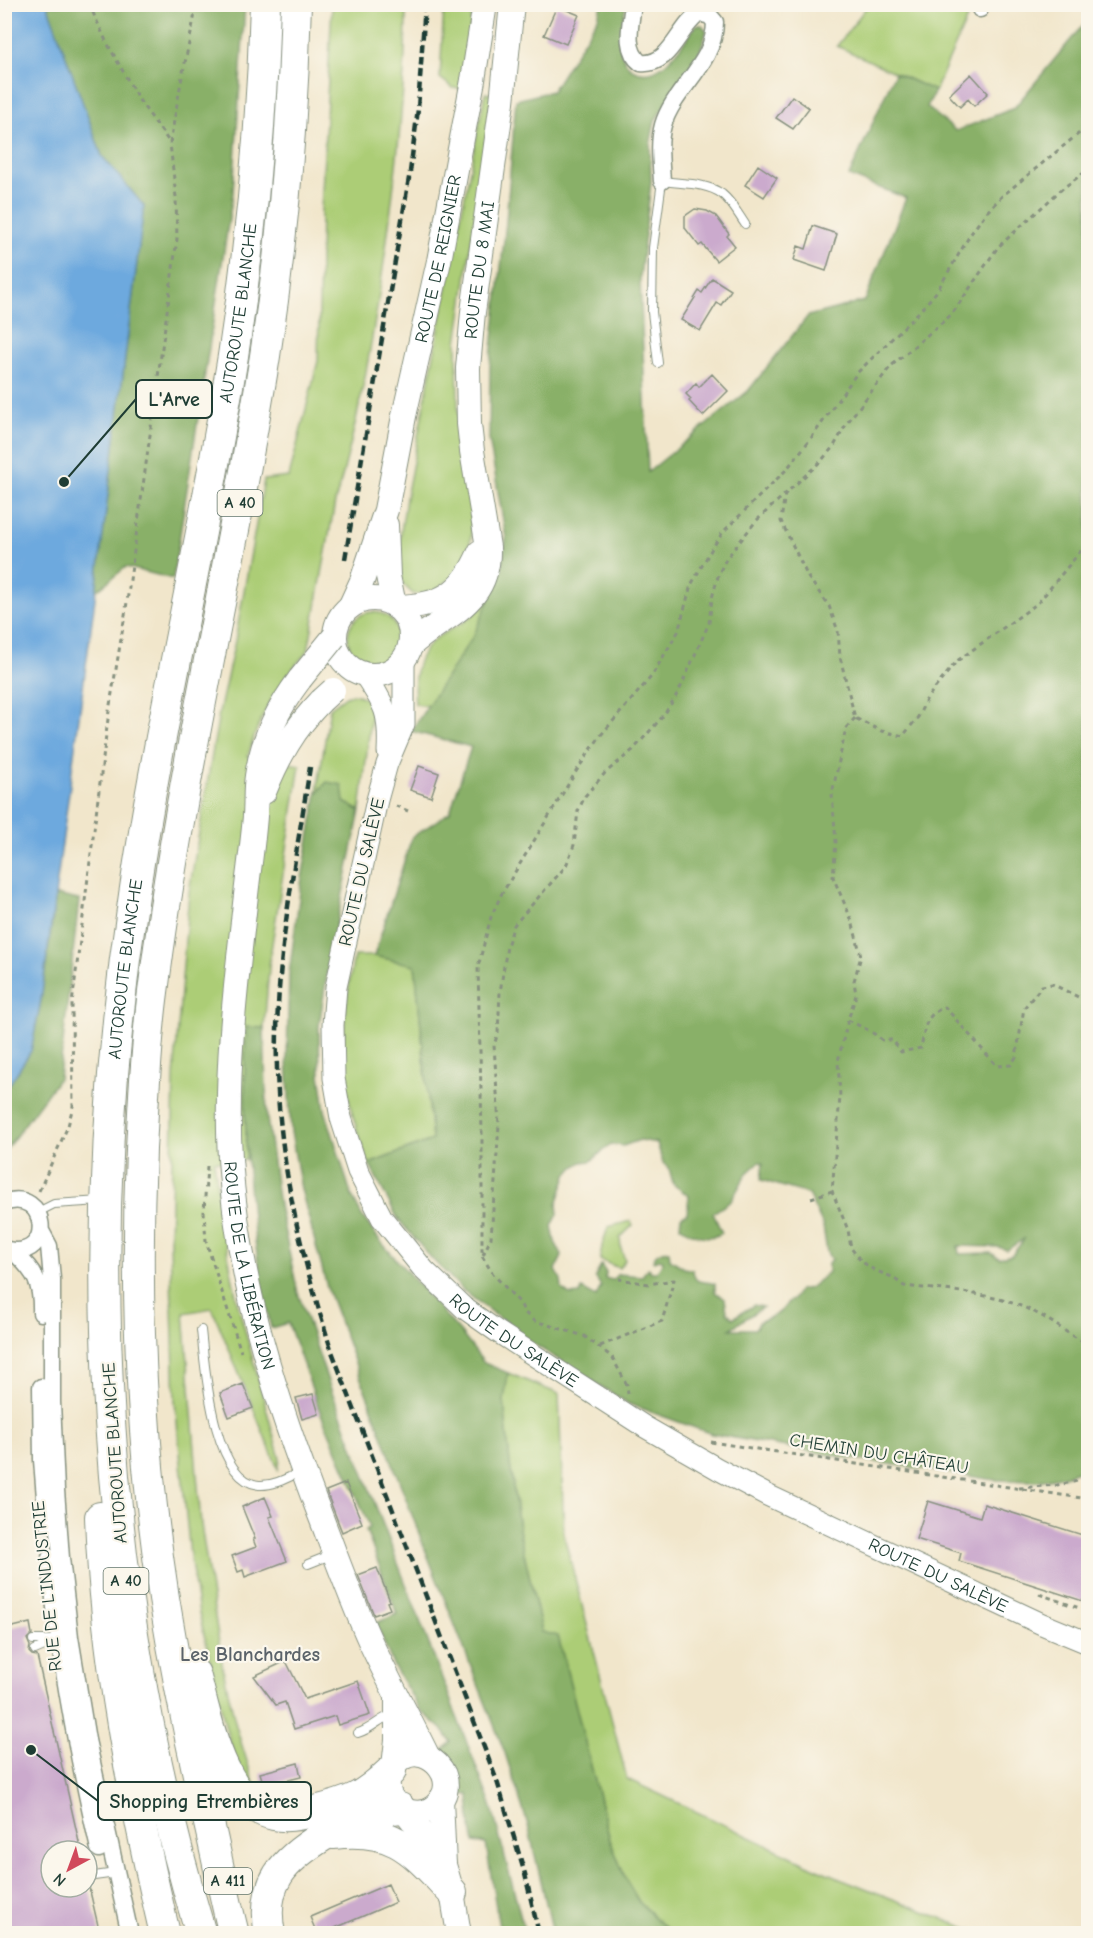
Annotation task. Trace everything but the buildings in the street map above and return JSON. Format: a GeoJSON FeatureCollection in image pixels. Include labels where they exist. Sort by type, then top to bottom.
{"type":"FeatureCollection","features":[{"type":"Feature","properties":{"kind":"highway","name":"AUTOROUTE BLANCHE"},"geometry":{"type":"LineString","coordinates":[[201,1934],[159,1771],[138,1662],[126,1582],[111,1433],[107,1358],[106,1211],[114,1076],[134,894],[214,465],[241,296],[252,211],[264,4]]}},
{"type":"Feature","properties":{"kind":"highway","name":"AUTOROUTE BLANCHE"},"geometry":{"type":"LineString","coordinates":[[234,1934],[175,1664],[155,1532],[143,1391],[138,1239],[144,1085],[152,997],[181,806],[236,524],[267,344],[282,224],[295,58],[296,4]]}},
{"type":"Feature","properties":{"kind":"highway"},"geometry":{"type":"LineString","coordinates":[[106,1211],[99,1380],[98,1463],[101,1545],[108,1623],[127,1752],[165,1934]]}},
{"type":"Feature","properties":{"kind":"highway"},"geometry":{"type":"LineString","coordinates":[[155,1532],[217,1749],[227,1775],[241,1795],[270,1814],[294,1816],[358,1798],[392,1769]]}},
{"type":"Feature","properties":{"kind":"highway"},"geometry":{"type":"LineString","coordinates":[[270,1934],[268,1899],[278,1875],[294,1855],[355,1817],[402,1809]]}},
{"type":"Feature","properties":{"kind":"highway","name":"A 411"},"geometry":{"type":"LineString","coordinates":[[210,1828],[246,1934]]}},
{"type":"Feature","properties":{"kind":"highway"},"geometry":{"type":"LineString","coordinates":[[324,1835],[363,1832],[388,1837],[409,1849],[448,1879]]}},
{"type":"Feature","properties":{"kind":"main road","name":"ROUTE DE REIGNIER"},"geometry":{"type":"LineString","coordinates":[[349,607],[362,581],[386,510],[404,416],[439,261],[485,4]]}},
{"type":"Feature","properties":{"kind":"main road","name":"ROUTE DU 8 MAI"},"geometry":{"type":"LineString","coordinates":[[407,652],[428,630],[462,609],[477,591],[487,565],[488,547],[469,424],[470,340],[502,102],[512,4]]}},
{"type":"Feature","properties":{"kind":"main road","name":"ROUTE DE REIGNIER"},"geometry":{"type":"LineString","coordinates":[[386,510],[388,576],[395,606]]}},
{"type":"Feature","properties":{"kind":"main road"},"geometry":{"type":"LineString","coordinates":[[395,606],[402,613],[410,629],[407,652],[393,669],[386,672],[363,674],[347,665],[337,646],[339,619],[349,607],[368,599],[377,599],[395,606],[426,605],[452,592],[468,574],[480,553],[486,535]]}},
{"type":"Feature","properties":{"kind":"main road","name":"ROUTE DE LA LIBÉRATION"},"geometry":{"type":"LineString","coordinates":[[337,646],[290,693],[272,724],[259,767],[232,1027],[229,1105],[231,1160],[239,1241],[253,1311],[303,1471],[397,1704],[428,1757],[436,1762],[444,1775],[446,1785],[441,1799],[448,1879],[459,1934]]}},
{"type":"Feature","properties":{"kind":"main road","name":"ROUTE DE LA LIBÉRATION"},"geometry":{"type":"LineString","coordinates":[[256,812],[277,761],[290,737],[314,708],[333,690],[363,674]]}},
{"type":"Feature","properties":{"kind":"main road","name":"ROUTE DE LA LIBÉRATION"},"geometry":{"type":"LineString","coordinates":[[397,1704],[392,1769],[388,1784],[389,1793],[448,1879]]}},
{"type":"Feature","properties":{"kind":"main road"},"geometry":{"type":"LineString","coordinates":[[392,1769],[406,1757],[417,1755],[428,1757]]}},
{"type":"Feature","properties":{"kind":"main road"},"geometry":{"type":"LineString","coordinates":[[402,1809],[415,1813],[423,1812],[433,1808],[441,1799]]}},
{"type":"Feature","properties":{"kind":"street"},"geometry":{"type":"LineString","coordinates":[[633,4],[630,42],[634,56],[641,63],[651,63],[662,57],[687,24],[699,14],[709,15],[715,22],[714,38],[706,56],[664,123],[661,135],[662,181]]}},
{"type":"Feature","properties":{"kind":"street","name":"ROUTE DU SALÈVE"},"geometry":{"type":"LineString","coordinates":[[387,764],[404,724],[407,652]]}},
{"type":"Feature","properties":{"kind":"street","name":"ROUTE DU SALÈVE"},"geometry":{"type":"LineString","coordinates":[[363,674],[380,699],[387,715],[389,731],[387,764],[349,926],[334,1005],[332,1043],[334,1078],[341,1118],[352,1154],[382,1218],[436,1282],[465,1308],[498,1332],[691,1454],[767,1495],[1042,1624],[1089,1643]]}},
{"type":"Feature","properties":{"kind":"street"},"geometry":{"type":"LineString","coordinates":[[4,1203],[18,1201],[35,1209]]}},
{"type":"Feature","properties":{"kind":"street","name":"RUE DE L'INDUSTRIE"},"geometry":{"type":"LineString","coordinates":[[9,1250],[23,1251],[38,1240],[41,1222],[35,1209]]}},
{"type":"Feature","properties":{"kind":"street","name":"RUE DE L'INDUSTRIE"},"geometry":{"type":"LineString","coordinates":[[41,1231],[49,1246],[52,1279],[52,1402],[64,1639]]}},
{"type":"Feature","properties":{"kind":"street","name":"RUE DE L'INDUSTRIE"},"geometry":{"type":"LineString","coordinates":[[9,1250],[31,1269],[41,1291],[42,1460],[75,1740],[111,1874],[130,1934]]}},
{"type":"Feature","properties":{"kind":"street","name":"RUE DE L'INDUSTRIE"},"geometry":{"type":"LineString","coordinates":[[111,1874],[119,1934]]}},
{"type":"Feature","properties":{"kind":"lane"},"geometry":{"type":"LineString","coordinates":[[658,363],[652,312],[653,248],[662,181],[703,186],[722,194],[746,224]]}},
{"type":"Feature","properties":{"kind":"lane"},"geometry":{"type":"LineString","coordinates":[[35,1209],[54,1204],[106,1211]]}},
{"type":"Feature","properties":{"kind":"lane"},"geometry":{"type":"LineString","coordinates":[[201,1329],[210,1409],[235,1472],[249,1482],[266,1485],[303,1471]]}},
{"type":"Feature","properties":{"kind":"lane"},"geometry":{"type":"LineString","coordinates":[[308,1563],[335,1554]]}},
{"type":"Feature","properties":{"kind":"lane"},"geometry":{"type":"LineString","coordinates":[[34,1645],[64,1639]]}},
{"type":"Feature","properties":{"kind":"lane"},"geometry":{"type":"LineString","coordinates":[[358,1733],[368,1730],[389,1715],[397,1704]]}},
{"type":"Feature","properties":{"kind":"lane"},"geometry":{"type":"LineString","coordinates":[[99,1876],[111,1874]]}},
{"type":"Feature","properties":{"kind":"path"},"geometry":{"type":"LineString","coordinates":[[89,4],[106,41],[139,100],[170,143]]}},
{"type":"Feature","properties":{"kind":"path"},"geometry":{"type":"LineString","coordinates":[[35,1209],[68,1126],[73,1106],[72,1005],[108,711],[126,609],[177,239],[176,197],[170,143],[197,4]]}},
{"type":"Feature","properties":{"kind":"path"},"geometry":{"type":"LineString","coordinates":[[622,1412],[628,1398],[627,1385],[612,1357],[584,1336],[551,1328],[535,1321],[493,1274],[483,1256],[478,967],[491,917],[501,896],[577,770],[601,735],[651,677],[678,632],[691,585],[723,532],[786,470],[857,373],[937,291],[985,214],[1001,197],[1089,126]]}},
{"type":"Feature","properties":{"kind":"path"},"geometry":{"type":"LineString","coordinates":[[483,1256],[492,1238],[499,1125],[494,1045],[498,1033],[500,993],[507,946],[514,925],[566,866],[574,845],[578,811],[585,796],[605,773],[633,750],[664,715],[679,691],[709,623],[714,590],[726,559],[751,528],[834,446],[847,423],[891,366],[952,314],[998,247],[1063,188],[1089,170]]}},
{"type":"Feature","properties":{"kind":"path"},"geometry":{"type":"LineString","coordinates":[[785,493],[781,521],[808,578],[829,606],[838,631],[840,657],[855,718],[881,731],[903,736],[918,717],[927,698],[957,661],[1038,603],[1089,542]]}},
{"type":"Feature","properties":{"kind":"path"},"geometry":{"type":"LineString","coordinates":[[855,718],[846,728],[832,794],[836,842],[834,878],[852,921],[861,956],[854,981],[856,995],[838,1061],[840,1097],[832,1191],[848,1230],[850,1248],[861,1261],[904,1286],[992,1297],[1036,1312],[1080,1341],[1089,1344]]}},
{"type":"Feature","properties":{"kind":"path"},"geometry":{"type":"LineString","coordinates":[[393,805],[408,811]]}},
{"type":"Feature","properties":{"kind":"path"},"geometry":{"type":"LineString","coordinates":[[848,1020],[862,1028],[872,1030],[882,1040],[892,1040],[901,1052],[921,1048],[926,1021],[934,1011],[945,1007],[997,1066],[1011,1065],[1016,1057],[1024,1008],[1042,986],[1052,984],[1089,1002]]}},
{"type":"Feature","properties":{"kind":"path"},"geometry":{"type":"LineString","coordinates":[[811,1198],[832,1191]]}},
{"type":"Feature","properties":{"kind":"path"},"geometry":{"type":"LineString","coordinates":[[600,1346],[662,1321],[674,1280],[649,1284],[619,1279]]}},
{"type":"Feature","properties":{"kind":"path","name":"CHEMIN DU CHÂTEAU"},"geometry":{"type":"LineString","coordinates":[[701,1441],[1089,1499]]}},
{"type":"Feature","properties":{"kind":"path"},"geometry":{"type":"LineString","coordinates":[[1013,1489],[1089,1479]]}},
{"type":"Feature","properties":{"kind":"path"},"geometry":{"type":"LineString","coordinates":[[1039,1594],[1089,1611]]}},
{"type":"Feature","properties":{"kind":"green space"},"geometry":{"type":"Polygon","coordinates":[[[47,5],[245,5],[233,193],[173,579],[126,567],[96,591],[144,206],[102,156],[47,5]]]}},
{"type":"Feature","properties":{"kind":"green space"},"geometry":{"type":"Polygon","coordinates":[[[332,5],[406,5],[404,68],[396,162],[385,255],[370,348],[351,441],[335,502],[308,651],[271,699],[248,756],[300,765],[270,957],[264,1028],[247,1027],[246,1160],[214,1161],[221,1219],[237,1301],[280,1459],[278,1469],[212,1308],[184,1313],[201,1524],[223,1669],[236,1726],[255,1787],[253,1793],[234,1756],[226,1729],[199,1613],[190,1556],[175,1402],[170,1243],[174,1077],[189,892],[219,713],[235,641],[264,480],[289,477],[318,361],[321,211],[332,5]]]}},
{"type":"Feature","properties":{"kind":"green space"},"geometry":{"type":"Polygon","coordinates":[[[444,5],[473,5],[462,89],[453,88],[440,78],[444,5]]]}},
{"type":"Feature","properties":{"kind":"green space"},"geometry":{"type":"Polygon","coordinates":[[[601,5],[626,5],[621,36],[622,53],[631,68],[644,73],[653,71],[670,59],[696,25],[702,25],[707,31],[696,63],[655,121],[650,145],[651,182],[640,278],[648,472],[748,391],[808,316],[865,301],[906,198],[849,176],[895,73],[935,91],[927,107],[956,131],[1014,108],[1088,19],[1088,1467],[1065,1476],[1038,1481],[995,1480],[843,1457],[712,1434],[629,1404],[529,1341],[464,1291],[431,1258],[398,1219],[369,1164],[432,1140],[415,965],[374,956],[412,837],[450,812],[471,747],[411,731],[474,635],[502,568],[506,538],[489,439],[490,366],[506,222],[516,100],[552,91],[598,18],[601,5]],[[640,1140],[623,1146],[611,1144],[591,1161],[582,1162],[567,1175],[557,1204],[558,1214],[552,1226],[555,1242],[562,1255],[556,1270],[562,1289],[570,1295],[580,1294],[582,1289],[596,1297],[601,1286],[595,1277],[601,1265],[606,1273],[605,1278],[612,1280],[618,1274],[642,1276],[648,1268],[651,1272],[657,1272],[663,1261],[660,1259],[653,1261],[655,1256],[661,1251],[669,1251],[670,1259],[684,1268],[693,1270],[698,1281],[715,1284],[715,1292],[725,1299],[727,1312],[733,1318],[754,1305],[763,1307],[730,1329],[755,1329],[760,1321],[773,1316],[793,1300],[799,1290],[810,1288],[828,1272],[828,1264],[831,1260],[827,1252],[823,1226],[808,1194],[761,1180],[763,1163],[759,1162],[747,1173],[731,1201],[713,1213],[722,1233],[711,1237],[695,1234],[680,1226],[681,1217],[687,1213],[689,1196],[673,1184],[669,1168],[663,1163],[657,1143],[640,1140]],[[1025,1238],[1007,1250],[998,1247],[958,1246],[959,1254],[991,1253],[999,1258],[1012,1255],[1025,1238]]]}},
{"type":"Feature","properties":{"kind":"green space"},"geometry":{"type":"Polygon","coordinates":[[[868,5],[973,5],[935,91],[837,46],[868,5]]]}},
{"type":"Feature","properties":{"kind":"green space"},"geometry":{"type":"Polygon","coordinates":[[[485,93],[492,94],[457,343],[458,411],[472,509],[471,539],[463,564],[455,575],[431,594],[413,594],[403,584],[397,559],[406,498],[485,93]]]}},
{"type":"Feature","properties":{"kind":"green space"},"geometry":{"type":"Polygon","coordinates":[[[492,594],[474,635],[428,706],[415,704],[415,677],[423,653],[437,637],[470,617],[492,594]]]}},
{"type":"Feature","properties":{"kind":"green space"},"geometry":{"type":"Polygon","coordinates":[[[373,612],[391,619],[398,637],[391,655],[373,662],[355,655],[348,637],[355,619],[373,612]]]}},
{"type":"Feature","properties":{"kind":"green space"},"geometry":{"type":"Polygon","coordinates":[[[352,694],[365,698],[372,709],[360,811],[344,802],[327,782],[317,792],[330,708],[352,694]]]}},
{"type":"Feature","properties":{"kind":"green space"},"geometry":{"type":"Polygon","coordinates":[[[327,782],[342,785],[344,802],[360,811],[330,955],[319,1026],[320,1074],[325,1110],[351,1194],[362,1216],[381,1242],[461,1333],[484,1363],[508,1373],[504,1401],[510,1464],[520,1535],[542,1632],[558,1636],[610,1840],[626,1880],[639,1902],[671,1933],[553,1933],[528,1825],[505,1753],[421,1539],[328,1291],[301,1189],[291,1132],[287,1060],[289,974],[301,884],[317,793],[327,782]]]}},
{"type":"Feature","properties":{"kind":"green space"},"geometry":{"type":"Polygon","coordinates":[[[56,895],[79,900],[59,1078],[5,1151],[5,1091],[31,1051],[41,1000],[56,895]]]}},
{"type":"Feature","properties":{"kind":"green space"},"geometry":{"type":"Polygon","coordinates":[[[354,956],[374,956],[415,965],[432,1140],[369,1164],[353,1118],[345,1072],[344,1022],[354,956]]]}},
{"type":"Feature","properties":{"kind":"green space"},"geometry":{"type":"Polygon","coordinates":[[[246,1027],[264,1028],[267,1118],[279,1206],[298,1293],[329,1384],[492,1808],[525,1933],[500,1933],[486,1844],[474,1842],[469,1795],[459,1794],[457,1770],[443,1750],[451,1742],[442,1729],[420,1710],[394,1667],[376,1623],[397,1614],[366,1530],[370,1527],[321,1414],[288,1323],[271,1328],[257,1254],[248,1179],[245,1103],[246,1027]]]}},
{"type":"Feature","properties":{"kind":"green space"},"geometry":{"type":"Polygon","coordinates":[[[631,1221],[633,1225],[620,1238],[625,1260],[619,1268],[600,1260],[608,1227],[631,1221]]]}},
{"type":"Feature","properties":{"kind":"green space"},"geometry":{"type":"Polygon","coordinates":[[[508,1373],[559,1394],[564,1536],[627,1779],[822,1871],[979,1933],[671,1933],[639,1902],[626,1880],[610,1840],[558,1636],[542,1632],[520,1535],[510,1464],[504,1401],[508,1373]]]}},
{"type":"Feature","properties":{"kind":"water"},"geometry":{"type":"Polygon","coordinates":[[[47,4],[102,156],[144,206],[96,591],[41,1000],[31,1051],[5,1091],[4,5],[47,4]]]}},
{"type":"Feature","properties":{"kind":"railway"},"geometry":{"type":"LineString","coordinates":[[345,559],[410,172],[418,109],[425,4]]}},
{"type":"Feature","properties":{"kind":"railway"},"geometry":{"type":"LineString","coordinates":[[310,767],[287,916],[278,1006],[278,1095],[282,1138],[296,1222],[331,1349],[497,1781],[525,1874],[539,1934]]}},
{"type":"Feature","properties":{"kind":"place","name":"L'Arve"},"geometry":{"type":"Point","coordinates":[64,482]}},
{"type":"Feature","properties":{"kind":"place","name":"Shopping Etrembières"},"geometry":{"type":"Point","coordinates":[31,1750]}},
{"type":"Feature","properties":{"kind":"district","name":"Les Blanchardes"},"geometry":{"type":"Point","coordinates":[250,1654]}}]}
